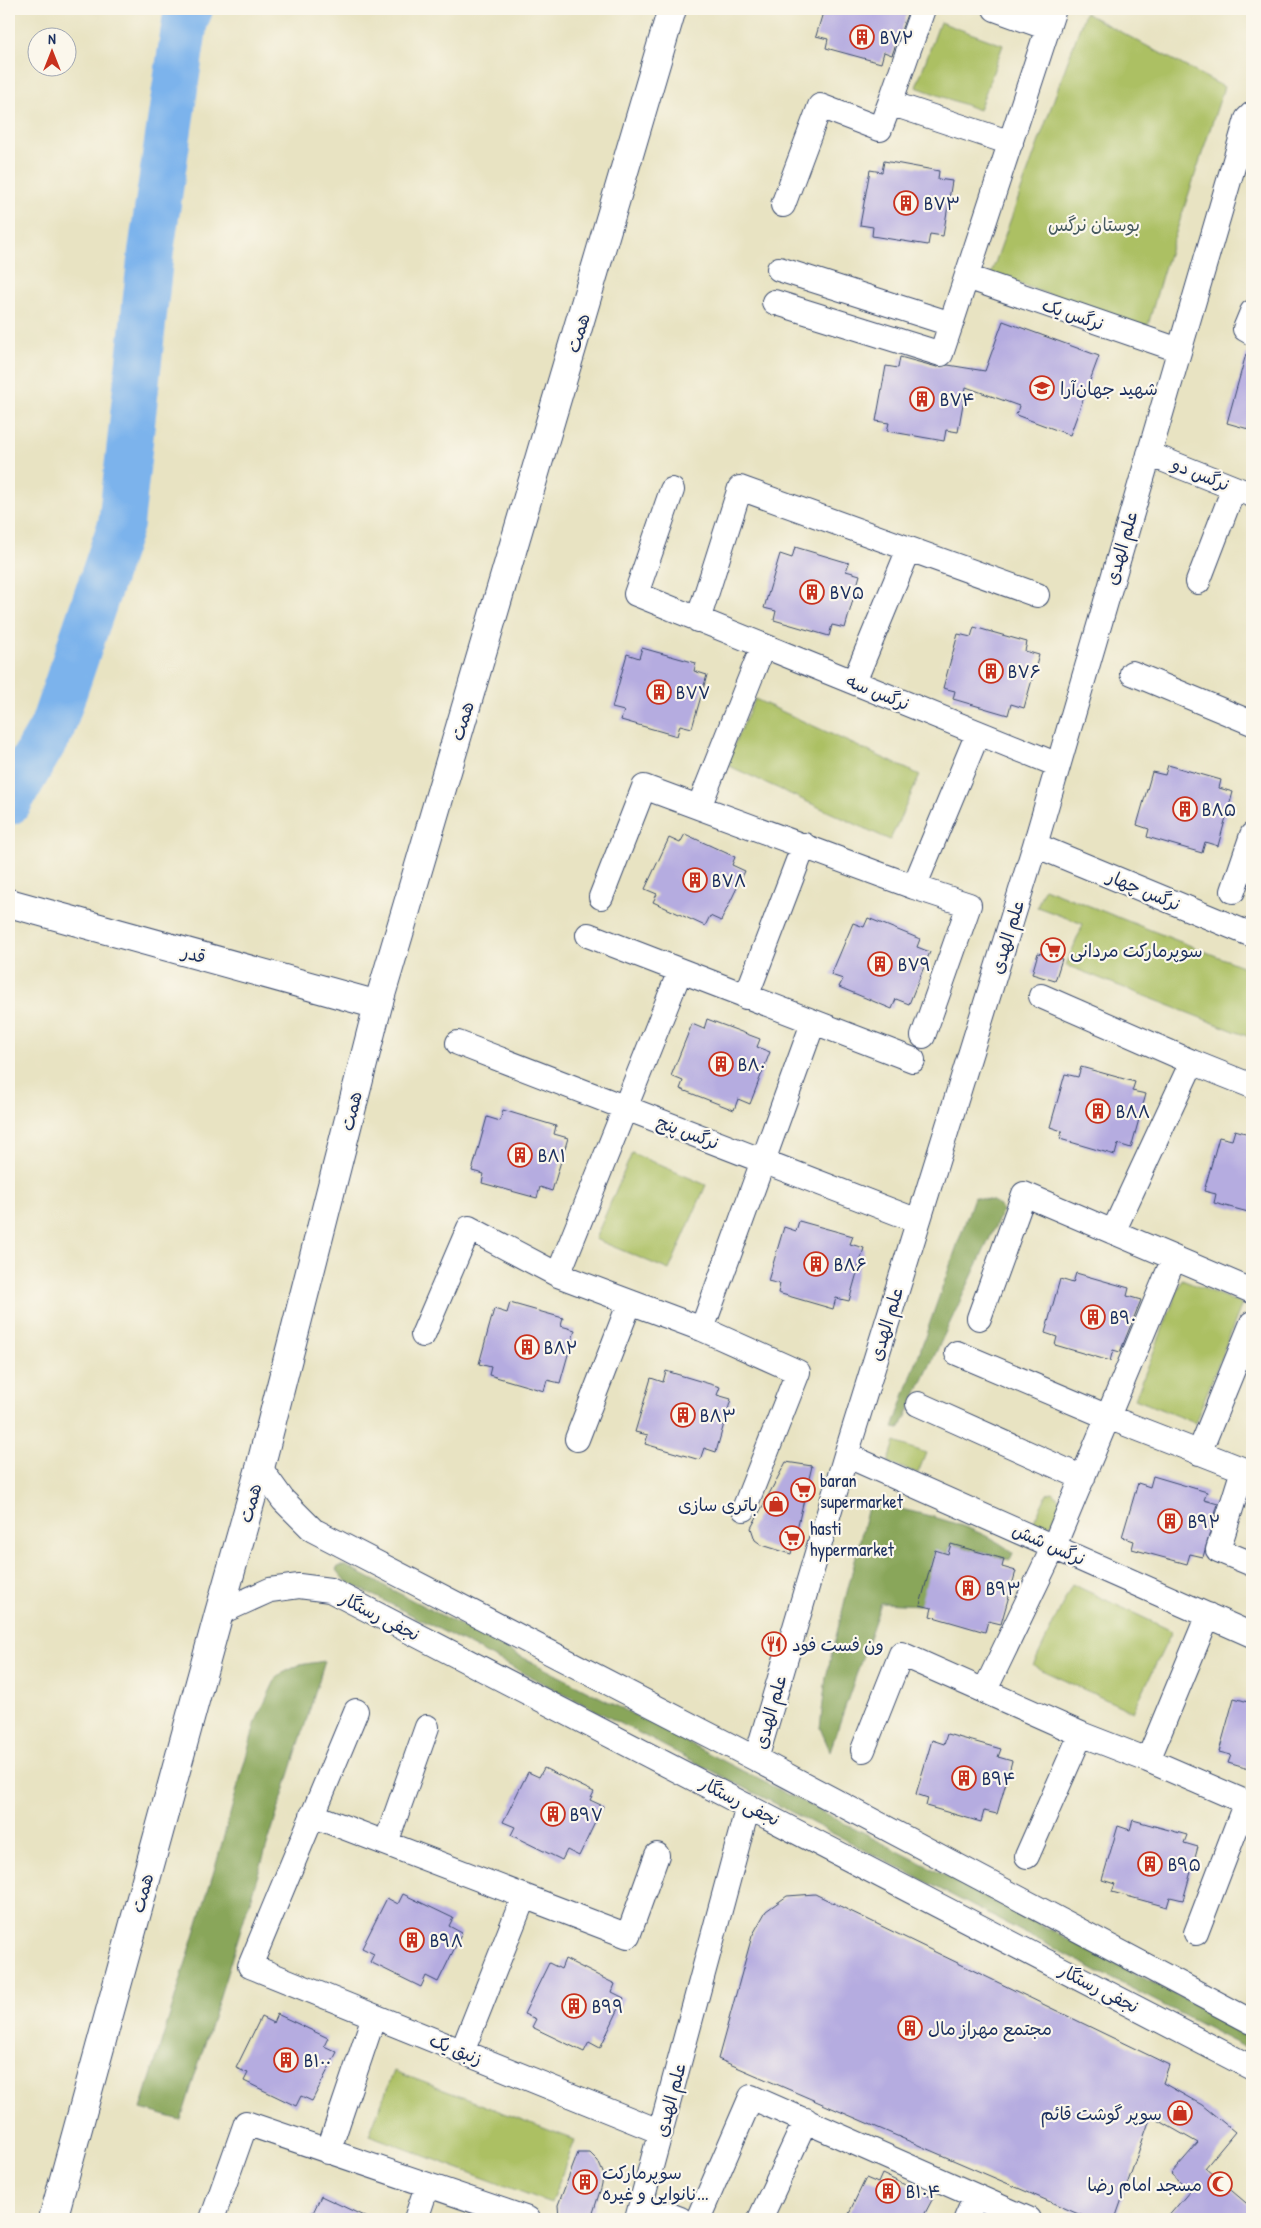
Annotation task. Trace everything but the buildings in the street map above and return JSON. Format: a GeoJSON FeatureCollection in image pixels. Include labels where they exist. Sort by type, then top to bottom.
{"type":"FeatureCollection","features":[{"type":"Feature","properties":{"kind":"street","name":"همت"},"geometry":{"type":"LineString","coordinates":[[53,2219],[260,1468],[378,1005],[672,9]]}},
{"type":"Feature","properties":{"kind":"street"},"geometry":{"type":"LineString","coordinates":[[783,205],[820,106],[880,129],[923,9]]}},
{"type":"Feature","properties":{"kind":"street"},"geometry":{"type":"LineString","coordinates":[[774,302],[942,354],[1051,18],[995,9]]}},
{"type":"Feature","properties":{"kind":"street"},"geometry":{"type":"LineString","coordinates":[[890,103],[1011,143]]}},
{"type":"Feature","properties":{"kind":"street","name":"علم الهدی"},"geometry":{"type":"LineString","coordinates":[[756,1760],[846,1455],[1035,845],[1247,119],[1252,114]]}},
{"type":"Feature","properties":{"kind":"street"},"geometry":{"type":"LineString","coordinates":[[779,269],[951,324]]}},
{"type":"Feature","properties":{"kind":"street","name":"نرگس یک"},"geometry":{"type":"LineString","coordinates":[[967,277],[1179,350]]}},
{"type":"Feature","properties":{"kind":"street"},"geometry":{"type":"LineString","coordinates":[[1252,312],[1245,329],[1252,333]]}},
{"type":"Feature","properties":{"kind":"street","name":"نرگس دو"},"geometry":{"type":"LineString","coordinates":[[1149,454],[1243,491]]}},
{"type":"Feature","properties":{"kind":"street"},"geometry":{"type":"LineString","coordinates":[[698,620],[740,488],[1037,595]]}},
{"type":"Feature","properties":{"kind":"street","name":"نرگس سه"},"geometry":{"type":"LineString","coordinates":[[672,490],[636,594],[1058,765]]}},
{"type":"Feature","properties":{"kind":"street"},"geometry":{"type":"LineString","coordinates":[[1198,582],[1243,491]]}},
{"type":"Feature","properties":{"kind":"street"},"geometry":{"type":"LineString","coordinates":[[854,682],[909,549]]}},
{"type":"Feature","properties":{"kind":"street"},"geometry":{"type":"LineString","coordinates":[[699,807],[763,646]]}},
{"type":"Feature","properties":{"kind":"street"},"geometry":{"type":"LineString","coordinates":[[1132,673],[1252,723]]}},
{"type":"Feature","properties":{"kind":"street"},"geometry":{"type":"LineString","coordinates":[[914,887],[978,733]]}},
{"type":"Feature","properties":{"kind":"street"},"geometry":{"type":"LineString","coordinates":[[601,897],[644,787],[914,887],[969,905],[923,1036]]}},
{"type":"Feature","properties":{"kind":"street"},"geometry":{"type":"LineString","coordinates":[[1234,891],[1252,835]]}},
{"type":"Feature","properties":{"kind":"street"},"geometry":{"type":"LineString","coordinates":[[746,997],[804,845]]}},
{"type":"Feature","properties":{"kind":"street","name":"نرگس چهار"},"geometry":{"type":"LineString","coordinates":[[1035,845],[1252,935]]}},
{"type":"Feature","properties":{"kind":"street","name":"قدر"},"geometry":{"type":"LineString","coordinates":[[9,903],[378,1005]]}},
{"type":"Feature","properties":{"kind":"street"},"geometry":{"type":"LineString","coordinates":[[588,935],[913,1060]]}},
{"type":"Feature","properties":{"kind":"street"},"geometry":{"type":"LineString","coordinates":[[558,1275],[680,971]]}},
{"type":"Feature","properties":{"kind":"street"},"geometry":{"type":"LineString","coordinates":[[1040,996],[1252,1086]]}},
{"type":"Feature","properties":{"kind":"street"},"geometry":{"type":"LineString","coordinates":[[702,1328],[813,1023]]}},
{"type":"Feature","properties":{"kind":"street","name":"نرگس پنج"},"geometry":{"type":"LineString","coordinates":[[458,1043],[918,1221]]}},
{"type":"Feature","properties":{"kind":"street"},"geometry":{"type":"LineString","coordinates":[[1114,1232],[1192,1062]]}},
{"type":"Feature","properties":{"kind":"street"},"geometry":{"type":"LineString","coordinates":[[979,1318],[1024,1194],[1252,1291]]}},
{"type":"Feature","properties":{"kind":"street"},"geometry":{"type":"LineString","coordinates":[[423,1335],[468,1228],[558,1275],[702,1328],[798,1372],[744,1509]]}},
{"type":"Feature","properties":{"kind":"street"},"geometry":{"type":"LineString","coordinates":[[985,1690],[1054,1546],[1174,1258]]}},
{"type":"Feature","properties":{"kind":"street"},"geometry":{"type":"LineString","coordinates":[[576,1439],[630,1302]]}},
{"type":"Feature","properties":{"kind":"street"},"geometry":{"type":"LineString","coordinates":[[1199,1453],[1252,1324]]}},
{"type":"Feature","properties":{"kind":"street"},"geometry":{"type":"LineString","coordinates":[[957,1353],[1108,1417],[1248,1471],[1218,1550],[1252,1564]]}},
{"type":"Feature","properties":{"kind":"street"},"geometry":{"type":"LineString","coordinates":[[918,1404],[1083,1478]]}},
{"type":"Feature","properties":{"kind":"street","name":"نرگس شش"},"geometry":{"type":"LineString","coordinates":[[846,1455],[1252,1635]]}},
{"type":"Feature","properties":{"kind":"street"},"geometry":{"type":"LineString","coordinates":[[260,1468],[284,1500],[313,1530],[756,1760],[1252,2022]]}},
{"type":"Feature","properties":{"kind":"street","name":"نجفی رستگار"},"geometry":{"type":"LineString","coordinates":[[219,1613],[270,1590],[299,1586],[330,1590],[1252,2068]]}},
{"type":"Feature","properties":{"kind":"street"},"geometry":{"type":"LineString","coordinates":[[1148,1760],[1208,1615]]}},
{"type":"Feature","properties":{"kind":"street"},"geometry":{"type":"LineString","coordinates":[[863,1750],[901,1654],[1081,1734],[1148,1760],[1249,1804],[1196,1933]]}},
{"type":"Feature","properties":{"kind":"street"},"geometry":{"type":"LineString","coordinates":[[356,1712],[312,1815],[628,1936],[657,1855]]}},
{"type":"Feature","properties":{"kind":"street"},"geometry":{"type":"LineString","coordinates":[[386,1844],[427,1727]]}},
{"type":"Feature","properties":{"kind":"street"},"geometry":{"type":"LineString","coordinates":[[1027,1856],[1081,1734]]}},
{"type":"Feature","properties":{"kind":"street","name":"علم الهدی"},"geometry":{"type":"LineString","coordinates":[[639,2212],[748,1806]]}},
{"type":"Feature","properties":{"kind":"street","name":"زنبق یک"},"geometry":{"type":"LineString","coordinates":[[312,1815],[250,1966],[662,2132]]}},
{"type":"Feature","properties":{"kind":"street"},"geometry":{"type":"LineString","coordinates":[[462,2052],[524,1896]]}},
{"type":"Feature","properties":{"kind":"street"},"geometry":{"type":"LineString","coordinates":[[328,2152],[374,2016]]}},
{"type":"Feature","properties":{"kind":"street"},"geometry":{"type":"LineString","coordinates":[[698,2219],[751,2097],[1028,2219]]}},
{"type":"Feature","properties":{"kind":"street"},"geometry":{"type":"LineString","coordinates":[[760,2219],[806,2120]]}},
{"type":"Feature","properties":{"kind":"street"},"geometry":{"type":"LineString","coordinates":[[212,2219],[246,2122],[328,2152],[528,2219]]}},
{"type":"Feature","properties":{"kind":"street"},"geometry":{"type":"LineString","coordinates":[[416,2219],[427,2186]]}},
{"type":"Feature","properties":{"kind":"street"},"geometry":{"type":"LineString","coordinates":[[966,2219],[976,2196]]}},
{"type":"Feature","properties":{"kind":"street"},"geometry":{"type":"LineString","coordinates":[[639,2212],[680,2219]]}},
{"type":"Feature","properties":{"kind":"green space","name":"بوستان نرگس"},"geometry":{"type":"Polygon","coordinates":[[[1085,13],[1224,87],[1163,272],[1147,329],[991,274],[1085,13]]]}},
{"type":"Feature","properties":{"kind":"green space"},"geometry":{"type":"Polygon","coordinates":[[[940,22],[1003,45],[979,110],[916,87],[940,22]]]}},
{"type":"Feature","properties":{"kind":"green space"},"geometry":{"type":"Polygon","coordinates":[[[755,699],[920,775],[890,840],[725,764],[755,699]]]}},
{"type":"Feature","properties":{"kind":"green space"},"geometry":{"type":"Polygon","coordinates":[[[1044,888],[1252,970],[1252,1038],[1066,965],[1083,924],[1037,907],[1044,888]]]}},
{"type":"Feature","properties":{"kind":"green space"},"geometry":{"type":"Polygon","coordinates":[[[632,1153],[706,1185],[669,1270],[595,1239],[632,1153]]]}},
{"type":"Feature","properties":{"kind":"green space"},"geometry":{"type":"Polygon","coordinates":[[[974,1197],[993,1201],[1003,1210],[900,1429],[893,1428],[974,1197]]]}},
{"type":"Feature","properties":{"kind":"green space"},"geometry":{"type":"Polygon","coordinates":[[[1182,1280],[1242,1304],[1195,1423],[1135,1399],[1182,1280]]]}},
{"type":"Feature","properties":{"kind":"green space"},"geometry":{"type":"Polygon","coordinates":[[[895,1442],[926,1453],[918,1473],[888,1463],[895,1442]]]}},
{"type":"Feature","properties":{"kind":"green space"},"geometry":{"type":"Polygon","coordinates":[[[1052,1492],[1060,1499],[1059,1508],[1052,1522],[1040,1529],[1032,1525],[1047,1494],[1052,1492]]]}},
{"type":"Feature","properties":{"kind":"green space"},"geometry":{"type":"Polygon","coordinates":[[[869,1503],[944,1520],[983,1534],[1013,1553],[1010,1560],[951,1544],[948,1554],[920,1605],[881,1603],[830,1751],[820,1728],[826,1677],[869,1503]]]}},
{"type":"Feature","properties":{"kind":"green space"},"geometry":{"type":"Polygon","coordinates":[[[339,1566],[346,1566],[1252,2034],[1252,2051],[344,1580],[336,1570],[339,1566]]]}},
{"type":"Feature","properties":{"kind":"green space"},"geometry":{"type":"Polygon","coordinates":[[[1072,1584],[1172,1631],[1133,1712],[1033,1666],[1072,1584]]]}},
{"type":"Feature","properties":{"kind":"green space"},"geometry":{"type":"Polygon","coordinates":[[[325,1661],[181,2120],[141,2109],[217,1861],[256,1721],[277,1676],[299,1665],[325,1661]]]}},
{"type":"Feature","properties":{"kind":"green space"},"geometry":{"type":"Polygon","coordinates":[[[394,2071],[575,2140],[551,2203],[369,2135],[394,2071]]]}},
{"type":"Feature","properties":{"kind":"waterway"},"geometry":{"type":"LineString","coordinates":[[9,802],[52,728],[121,524],[151,251],[185,21],[190,9]]}},
{"type":"Feature","properties":{"kind":"place","name":"B۷۲"},"geometry":{"type":"Point","coordinates":[862,37]}},
{"type":"Feature","properties":{"kind":"place","name":"B۷۳"},"geometry":{"type":"Point","coordinates":[906,203]}},
{"type":"Feature","properties":{"kind":"place","name":"شهید جهان‌آرا"},"geometry":{"type":"Point","coordinates":[1042,388]}},
{"type":"Feature","properties":{"kind":"place","name":"B۷۴"},"geometry":{"type":"Point","coordinates":[922,399]}},
{"type":"Feature","properties":{"kind":"place","name":"B۷۵"},"geometry":{"type":"Point","coordinates":[812,592]}},
{"type":"Feature","properties":{"kind":"place","name":"B۷۶"},"geometry":{"type":"Point","coordinates":[991,671]}},
{"type":"Feature","properties":{"kind":"place","name":"B۷۷"},"geometry":{"type":"Point","coordinates":[659,692]}},
{"type":"Feature","properties":{"kind":"place","name":"B۸۵"},"geometry":{"type":"Point","coordinates":[1185,809]}},
{"type":"Feature","properties":{"kind":"place","name":"B۷۸"},"geometry":{"type":"Point","coordinates":[695,880]}},
{"type":"Feature","properties":{"kind":"place","name":"سوپرمارکت مردانی"},"geometry":{"type":"Point","coordinates":[1053,950]}},
{"type":"Feature","properties":{"kind":"place","name":"B۷۹"},"geometry":{"type":"Point","coordinates":[880,964]}},
{"type":"Feature","properties":{"kind":"place","name":"B۸۰"},"geometry":{"type":"Point","coordinates":[721,1064]}},
{"type":"Feature","properties":{"kind":"place","name":"B۸۸"},"geometry":{"type":"Point","coordinates":[1098,1111]}},
{"type":"Feature","properties":{"kind":"place","name":"B۸۱"},"geometry":{"type":"Point","coordinates":[520,1155]}},
{"type":"Feature","properties":{"kind":"place","name":"B۸۶"},"geometry":{"type":"Point","coordinates":[816,1264]}},
{"type":"Feature","properties":{"kind":"place","name":"B۹۰"},"geometry":{"type":"Point","coordinates":[1093,1317]}},
{"type":"Feature","properties":{"kind":"place","name":"B۸۲"},"geometry":{"type":"Point","coordinates":[527,1347]}},
{"type":"Feature","properties":{"kind":"place","name":"B۸۳"},"geometry":{"type":"Point","coordinates":[683,1415]}},
{"type":"Feature","properties":{"kind":"place","name":"baran supermarket"},"geometry":{"type":"Point","coordinates":[803,1490]}},
{"type":"Feature","properties":{"kind":"place","name":"باتری سازی"},"geometry":{"type":"Point","coordinates":[776,1504]}},
{"type":"Feature","properties":{"kind":"place","name":"B۹۲"},"geometry":{"type":"Point","coordinates":[1170,1521]}},
{"type":"Feature","properties":{"kind":"place","name":"hasti hypermarket"},"geometry":{"type":"Point","coordinates":[792,1538]}},
{"type":"Feature","properties":{"kind":"place","name":"B۹۳"},"geometry":{"type":"Point","coordinates":[968,1588]}},
{"type":"Feature","properties":{"kind":"place","name":"ون فست فود"},"geometry":{"type":"Point","coordinates":[774,1644]}},
{"type":"Feature","properties":{"kind":"place","name":"B۹۴"},"geometry":{"type":"Point","coordinates":[964,1778]}},
{"type":"Feature","properties":{"kind":"place","name":"B۹۷"},"geometry":{"type":"Point","coordinates":[553,1814]}},
{"type":"Feature","properties":{"kind":"place","name":"B۹۵"},"geometry":{"type":"Point","coordinates":[1150,1864]}},
{"type":"Feature","properties":{"kind":"place","name":"B۹۸"},"geometry":{"type":"Point","coordinates":[412,1940]}},
{"type":"Feature","properties":{"kind":"place","name":"B۹۹"},"geometry":{"type":"Point","coordinates":[574,2006]}},
{"type":"Feature","properties":{"kind":"place","name":"مجتمع مهراز مال"},"geometry":{"type":"Point","coordinates":[910,2028]}},
{"type":"Feature","properties":{"kind":"place","name":"B۱۰۰"},"geometry":{"type":"Point","coordinates":[286,2060]}},
{"type":"Feature","properties":{"kind":"place","name":"سوپر گوشت قائم"},"geometry":{"type":"Point","coordinates":[1180,2113]}},
{"type":"Feature","properties":{"kind":"place","name":"سوپرمارکت نانوایی و غیره..."},"geometry":{"type":"Point","coordinates":[585,2182]}},
{"type":"Feature","properties":{"kind":"place","name":"مسجد امام رضا"},"geometry":{"type":"Point","coordinates":[1220,2184]}},
{"type":"Feature","properties":{"kind":"place","name":"B۱۰۴"},"geometry":{"type":"Point","coordinates":[888,2191]}}]}
